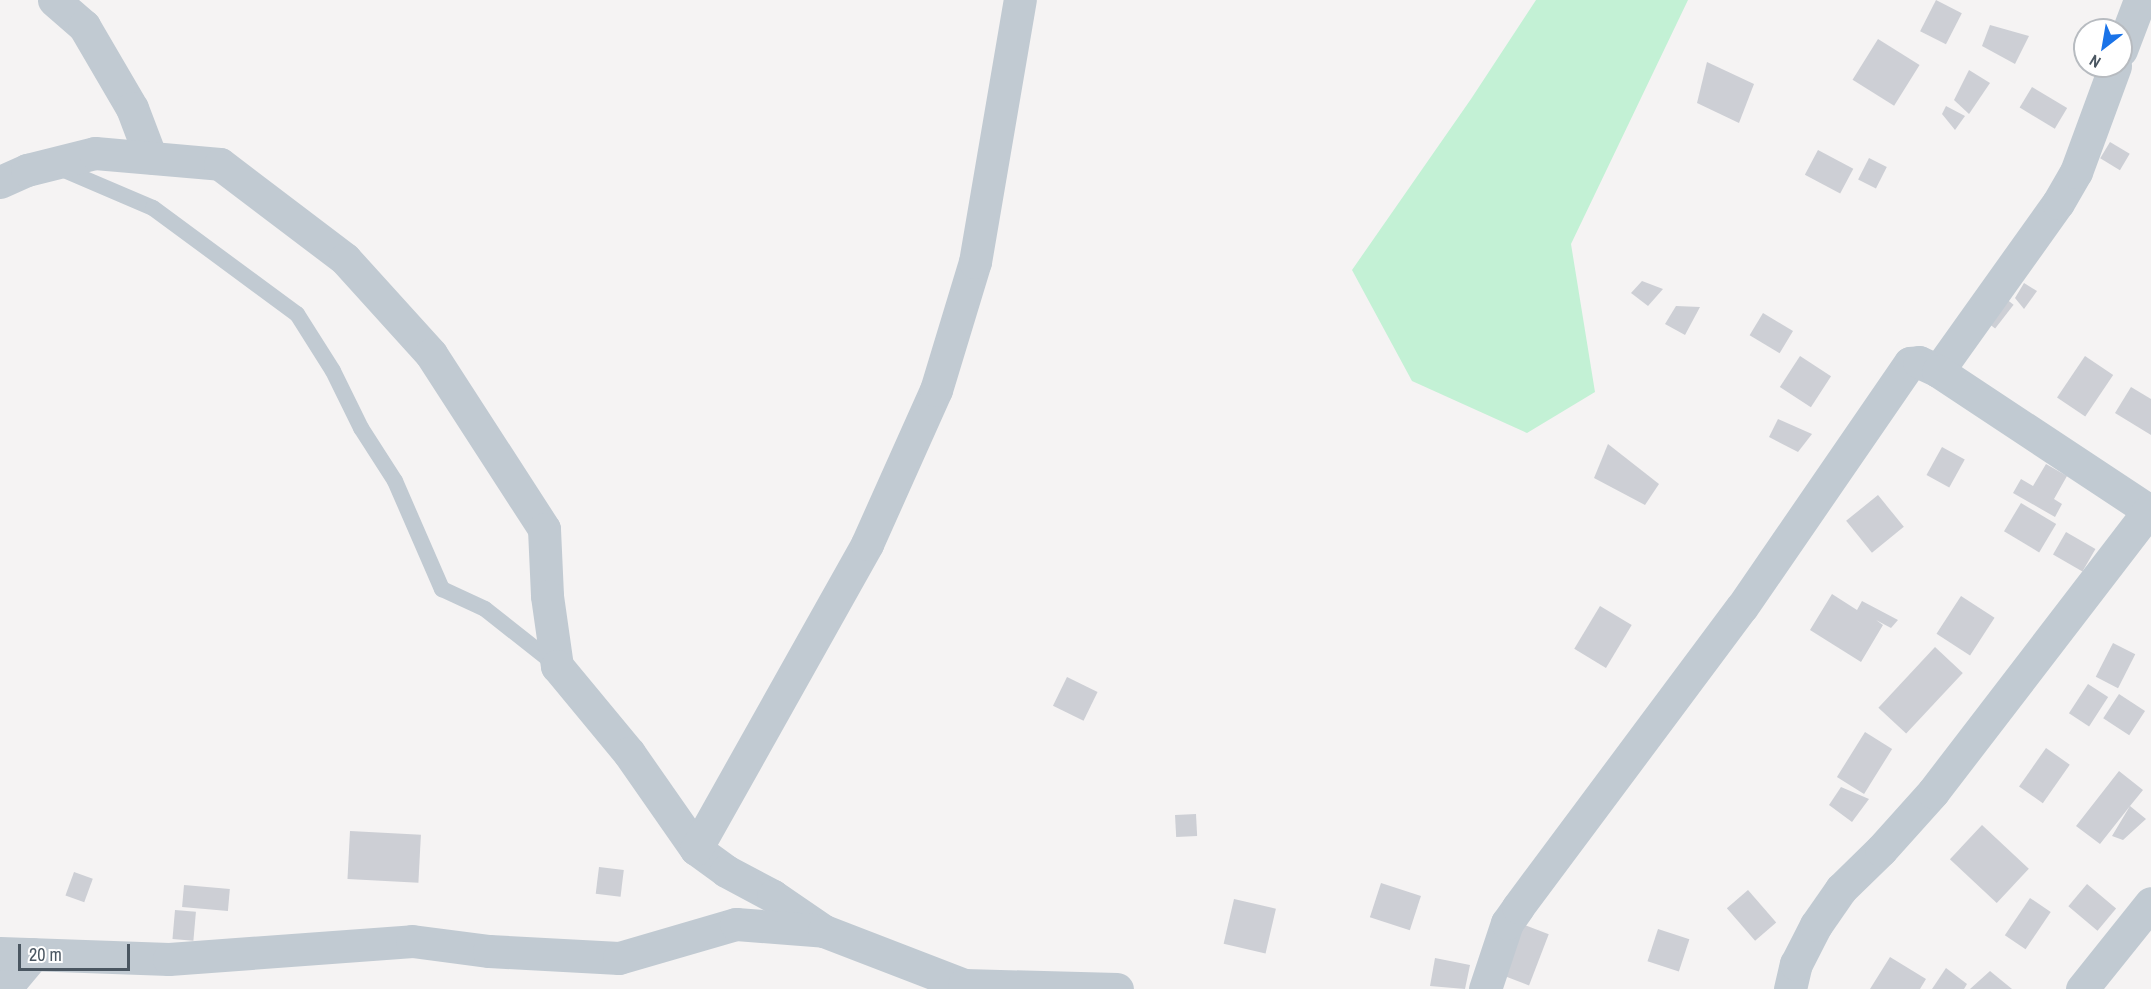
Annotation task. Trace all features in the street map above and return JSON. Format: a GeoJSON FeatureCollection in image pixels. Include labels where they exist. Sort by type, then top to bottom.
{"type":"FeatureCollection","features":[{"type":"Feature","properties":{"kind":"street"},"geometry":{"type":"LineString","coordinates":[[54,0],[84,26],[132,108],[151,158]]}},
{"type":"Feature","properties":{"kind":"street"},"geometry":{"type":"LineString","coordinates":[[696,849],[867,544],[936,390],[975,262],[1020,0]]}},
{"type":"Feature","properties":{"kind":"street"},"geometry":{"type":"LineString","coordinates":[[2133,18],[2140,0]]}},
{"type":"Feature","properties":{"kind":"street"},"geometry":{"type":"LineString","coordinates":[[1938,371],[2064,193],[2076,172],[2111,78]]}},
{"type":"Feature","properties":{"kind":"street"},"geometry":{"type":"LineString","coordinates":[[0,182],[27,170],[95,153],[220,164],[345,260],[431,354],[544,529],[547,596],[557,666],[629,753],[696,849],[726,871],[773,896],[824,931],[964,985],[1117,989]]}},
{"type":"Feature","properties":{"kind":"street"},"geometry":{"type":"LineString","coordinates":[[1485,989],[1507,923],[1742,607],[1903,370],[1913,361],[1938,371],[2150,512],[1933,792],[1881,850],[1841,889],[1816,925],[1796,964],[1790,989]]}},
{"type":"Feature","properties":{"kind":"street"},"geometry":{"type":"LineString","coordinates":[[2082,989],[2151,903]]}},
{"type":"Feature","properties":{"kind":"street"},"geometry":{"type":"LineString","coordinates":[[0,953],[169,959],[412,941],[489,951],[619,958],[736,924],[824,931]]}},
{"type":"Feature","properties":{"kind":"street"},"geometry":{"type":"LineString","coordinates":[[0,987],[10,981],[34,954]]}},
{"type":"Feature","properties":{"kind":"lane"},"geometry":{"type":"LineString","coordinates":[[50,164],[153,208],[297,314],[333,371],[361,428],[396,481],[442,589],[485,609],[557,666]]}},
{"type":"Feature","properties":{"kind":"green space"},"geometry":{"type":"Polygon","coordinates":[[[1536,0],[1688,0],[1571,244],[1595,392],[1527,433],[1412,381],[1352,270],[1471,99],[1536,0]]]}},
{"type":"Feature","properties":{"kind":"building"},"geometry":{"type":"Polygon","coordinates":[[[1936,0],[1962,13],[1946,44],[1920,31],[1936,0]]]}},
{"type":"Feature","properties":{"kind":"building"},"geometry":{"type":"Polygon","coordinates":[[[1990,25],[2029,36],[2015,64],[1982,46],[1990,25]]]}},
{"type":"Feature","properties":{"kind":"building"},"geometry":{"type":"Polygon","coordinates":[[[1878,39],[1920,65],[1894,106],[1853,80],[1878,39]]]}},
{"type":"Feature","properties":{"kind":"building"},"geometry":{"type":"Polygon","coordinates":[[[1707,62],[1754,84],[1739,123],[1697,103],[1707,62]]]}},
{"type":"Feature","properties":{"kind":"building"},"geometry":{"type":"Polygon","coordinates":[[[1969,70],[1990,83],[1969,114],[1954,100],[1969,70]]]}},
{"type":"Feature","properties":{"kind":"building"},"geometry":{"type":"Polygon","coordinates":[[[2032,87],[2067,108],[2055,129],[2020,108],[2032,87]]]}},
{"type":"Feature","properties":{"kind":"building"},"geometry":{"type":"Polygon","coordinates":[[[1946,106],[1965,116],[1955,130],[1942,114],[1946,106]]]}},
{"type":"Feature","properties":{"kind":"building"},"geometry":{"type":"Polygon","coordinates":[[[2110,142],[2130,154],[2120,170],[2100,158],[2110,142]]]}},
{"type":"Feature","properties":{"kind":"building"},"geometry":{"type":"Polygon","coordinates":[[[1818,150],[1853,169],[1840,194],[1805,175],[1818,150]]]}},
{"type":"Feature","properties":{"kind":"building"},"geometry":{"type":"Polygon","coordinates":[[[1869,158],[1887,167],[1876,188],[1858,179],[1869,158]]]}},
{"type":"Feature","properties":{"kind":"building"},"geometry":{"type":"Polygon","coordinates":[[[1642,281],[1663,289],[1648,306],[1631,293],[1642,281]]]}},
{"type":"Feature","properties":{"kind":"building"},"geometry":{"type":"Polygon","coordinates":[[[2024,283],[2037,291],[2024,309],[2015,298],[2024,283]]]}},
{"type":"Feature","properties":{"kind":"building"},"geometry":{"type":"Polygon","coordinates":[[[2001,295],[2014,305],[1995,328],[1983,319],[2001,295]]]}},
{"type":"Feature","properties":{"kind":"building"},"geometry":{"type":"Polygon","coordinates":[[[1676,306],[1700,307],[1685,335],[1665,324],[1676,306]]]}},
{"type":"Feature","properties":{"kind":"building"},"geometry":{"type":"Polygon","coordinates":[[[1763,313],[1793,331],[1780,353],[1750,335],[1763,313]]]}},
{"type":"Feature","properties":{"kind":"building"},"geometry":{"type":"Polygon","coordinates":[[[1800,356],[1831,376],[1811,407],[1780,387],[1800,356]]]}},
{"type":"Feature","properties":{"kind":"building"},"geometry":{"type":"Polygon","coordinates":[[[2085,356],[2113,375],[2085,416],[2057,397],[2085,356]]]}},
{"type":"Feature","properties":{"kind":"building"},"geometry":{"type":"Polygon","coordinates":[[[2131,387],[2151,399],[2151,435],[2115,413],[2131,387]]]}},
{"type":"Feature","properties":{"kind":"building"},"geometry":{"type":"Polygon","coordinates":[[[1778,419],[1812,434],[1798,452],[1769,437],[1778,419]]]}},
{"type":"Feature","properties":{"kind":"building"},"geometry":{"type":"Polygon","coordinates":[[[1608,444],[1659,484],[1645,505],[1594,478],[1608,444]]]}},
{"type":"Feature","properties":{"kind":"building"},"geometry":{"type":"Polygon","coordinates":[[[1942,447],[1965,460],[1949,488],[1926,475],[1942,447]]]}},
{"type":"Feature","properties":{"kind":"building"},"geometry":{"type":"Polygon","coordinates":[[[2046,464],[2067,476],[2054,499],[2062,504],[2055,517],[2013,493],[2021,479],[2033,486],[2046,464]]]}},
{"type":"Feature","properties":{"kind":"building"},"geometry":{"type":"Polygon","coordinates":[[[1878,495],[1904,527],[1872,553],[1846,521],[1878,495]]]}},
{"type":"Feature","properties":{"kind":"building"},"geometry":{"type":"Polygon","coordinates":[[[2021,503],[2056,524],[2039,552],[2004,531],[2021,503]]]}},
{"type":"Feature","properties":{"kind":"building"},"geometry":{"type":"Polygon","coordinates":[[[2066,532],[2095,549],[2082,572],[2053,555],[2066,532]]]}},
{"type":"Feature","properties":{"kind":"building"},"geometry":{"type":"Polygon","coordinates":[[[1832,594],[1857,610],[1862,601],[1898,620],[1891,628],[1876,620],[1883,625],[1861,662],[1810,630],[1832,594]]]}},
{"type":"Feature","properties":{"kind":"building"},"geometry":{"type":"Polygon","coordinates":[[[1961,596],[1995,618],[1970,656],[1936,634],[1961,596]]]}},
{"type":"Feature","properties":{"kind":"building"},"geometry":{"type":"Polygon","coordinates":[[[1600,606],[1632,625],[1606,668],[1574,649],[1600,606]]]}},
{"type":"Feature","properties":{"kind":"building"},"geometry":{"type":"Polygon","coordinates":[[[2113,643],[2135,654],[2118,688],[2096,677],[2113,643]]]}},
{"type":"Feature","properties":{"kind":"building"},"geometry":{"type":"Polygon","coordinates":[[[1935,647],[1963,673],[1906,734],[1878,708],[1935,647]]]}},
{"type":"Feature","properties":{"kind":"building"},"geometry":{"type":"Polygon","coordinates":[[[1067,677],[1098,692],[1084,721],[1053,706],[1067,677]]]}},
{"type":"Feature","properties":{"kind":"building"},"geometry":{"type":"Polygon","coordinates":[[[2088,684],[2108,697],[2089,726],[2069,713],[2088,684]]]}},
{"type":"Feature","properties":{"kind":"building"},"geometry":{"type":"Polygon","coordinates":[[[2119,694],[2145,711],[2129,735],[2103,718],[2119,694]]]}},
{"type":"Feature","properties":{"kind":"building"},"geometry":{"type":"Polygon","coordinates":[[[1865,732],[1892,749],[1864,794],[1837,777],[1865,732]]]}},
{"type":"Feature","properties":{"kind":"building"},"geometry":{"type":"Polygon","coordinates":[[[2046,748],[2070,765],[2043,803],[2019,787],[2046,748]]]}},
{"type":"Feature","properties":{"kind":"building"},"geometry":{"type":"Polygon","coordinates":[[[2119,771],[2143,790],[2100,844],[2076,826],[2119,771]]]}},
{"type":"Feature","properties":{"kind":"building"},"geometry":{"type":"Polygon","coordinates":[[[1841,787],[1869,799],[1852,822],[1829,805],[1841,787]]]}},
{"type":"Feature","properties":{"kind":"building"},"geometry":{"type":"Polygon","coordinates":[[[2130,806],[2146,819],[2123,840],[2112,836],[2130,806]]]}},
{"type":"Feature","properties":{"kind":"building"},"geometry":{"type":"Polygon","coordinates":[[[1196,814],[1197,836],[1176,837],[1175,815],[1196,814]]]}},
{"type":"Feature","properties":{"kind":"building"},"geometry":{"type":"Polygon","coordinates":[[[1982,825],[2029,869],[1997,903],[1950,859],[1982,825]]]}},
{"type":"Feature","properties":{"kind":"building"},"geometry":{"type":"Polygon","coordinates":[[[350,831],[421,835],[418,883],[347,879],[350,831]]]}},
{"type":"Feature","properties":{"kind":"building"},"geometry":{"type":"Polygon","coordinates":[[[599,867],[624,870],[621,897],[596,894],[599,867]]]}},
{"type":"Feature","properties":{"kind":"building"},"geometry":{"type":"Polygon","coordinates":[[[74,872],[93,879],[84,902],[65,895],[74,872]]]}},
{"type":"Feature","properties":{"kind":"building"},"geometry":{"type":"Polygon","coordinates":[[[1381,883],[1421,896],[1410,930],[1370,917],[1381,883]]]}},
{"type":"Feature","properties":{"kind":"building"},"geometry":{"type":"Polygon","coordinates":[[[2087,884],[2116,908],[2097,931],[2068,906],[2087,884]]]}},
{"type":"Feature","properties":{"kind":"building"},"geometry":{"type":"Polygon","coordinates":[[[184,885],[230,889],[228,911],[182,907],[184,885]]]}},
{"type":"Feature","properties":{"kind":"building"},"geometry":{"type":"Polygon","coordinates":[[[1748,890],[1776,922],[1755,941],[1727,908],[1748,890]]]}},
{"type":"Feature","properties":{"kind":"building"},"geometry":{"type":"Polygon","coordinates":[[[2030,898],[2051,912],[2026,949],[2005,935],[2030,898]]]}},
{"type":"Feature","properties":{"kind":"building"},"geometry":{"type":"Polygon","coordinates":[[[1234,899],[1276,909],[1266,953],[1224,944],[1234,899]]]}},
{"type":"Feature","properties":{"kind":"building"},"geometry":{"type":"Polygon","coordinates":[[[175,910],[196,912],[193,941],[172,939],[175,910]]]}},
{"type":"Feature","properties":{"kind":"building"},"geometry":{"type":"Polygon","coordinates":[[[1517,922],[1549,934],[1529,986],[1497,973],[1517,922]]]}},
{"type":"Feature","properties":{"kind":"building"},"geometry":{"type":"Polygon","coordinates":[[[1658,929],[1689,939],[1679,972],[1647,961],[1658,929]]]}},
{"type":"Feature","properties":{"kind":"building"},"geometry":{"type":"Polygon","coordinates":[[[1890,957],[1926,979],[1920,989],[1870,989],[1890,957]]]}},
{"type":"Feature","properties":{"kind":"building"},"geometry":{"type":"Polygon","coordinates":[[[1435,958],[1470,965],[1465,989],[1430,986],[1435,958]]]}},
{"type":"Feature","properties":{"kind":"building"},"geometry":{"type":"Polygon","coordinates":[[[1946,968],[1967,984],[1964,989],[1932,989],[1946,968]]]}},
{"type":"Feature","properties":{"kind":"building"},"geometry":{"type":"Polygon","coordinates":[[[1990,971],[2012,989],[1970,989],[1990,971]]]}}]}
